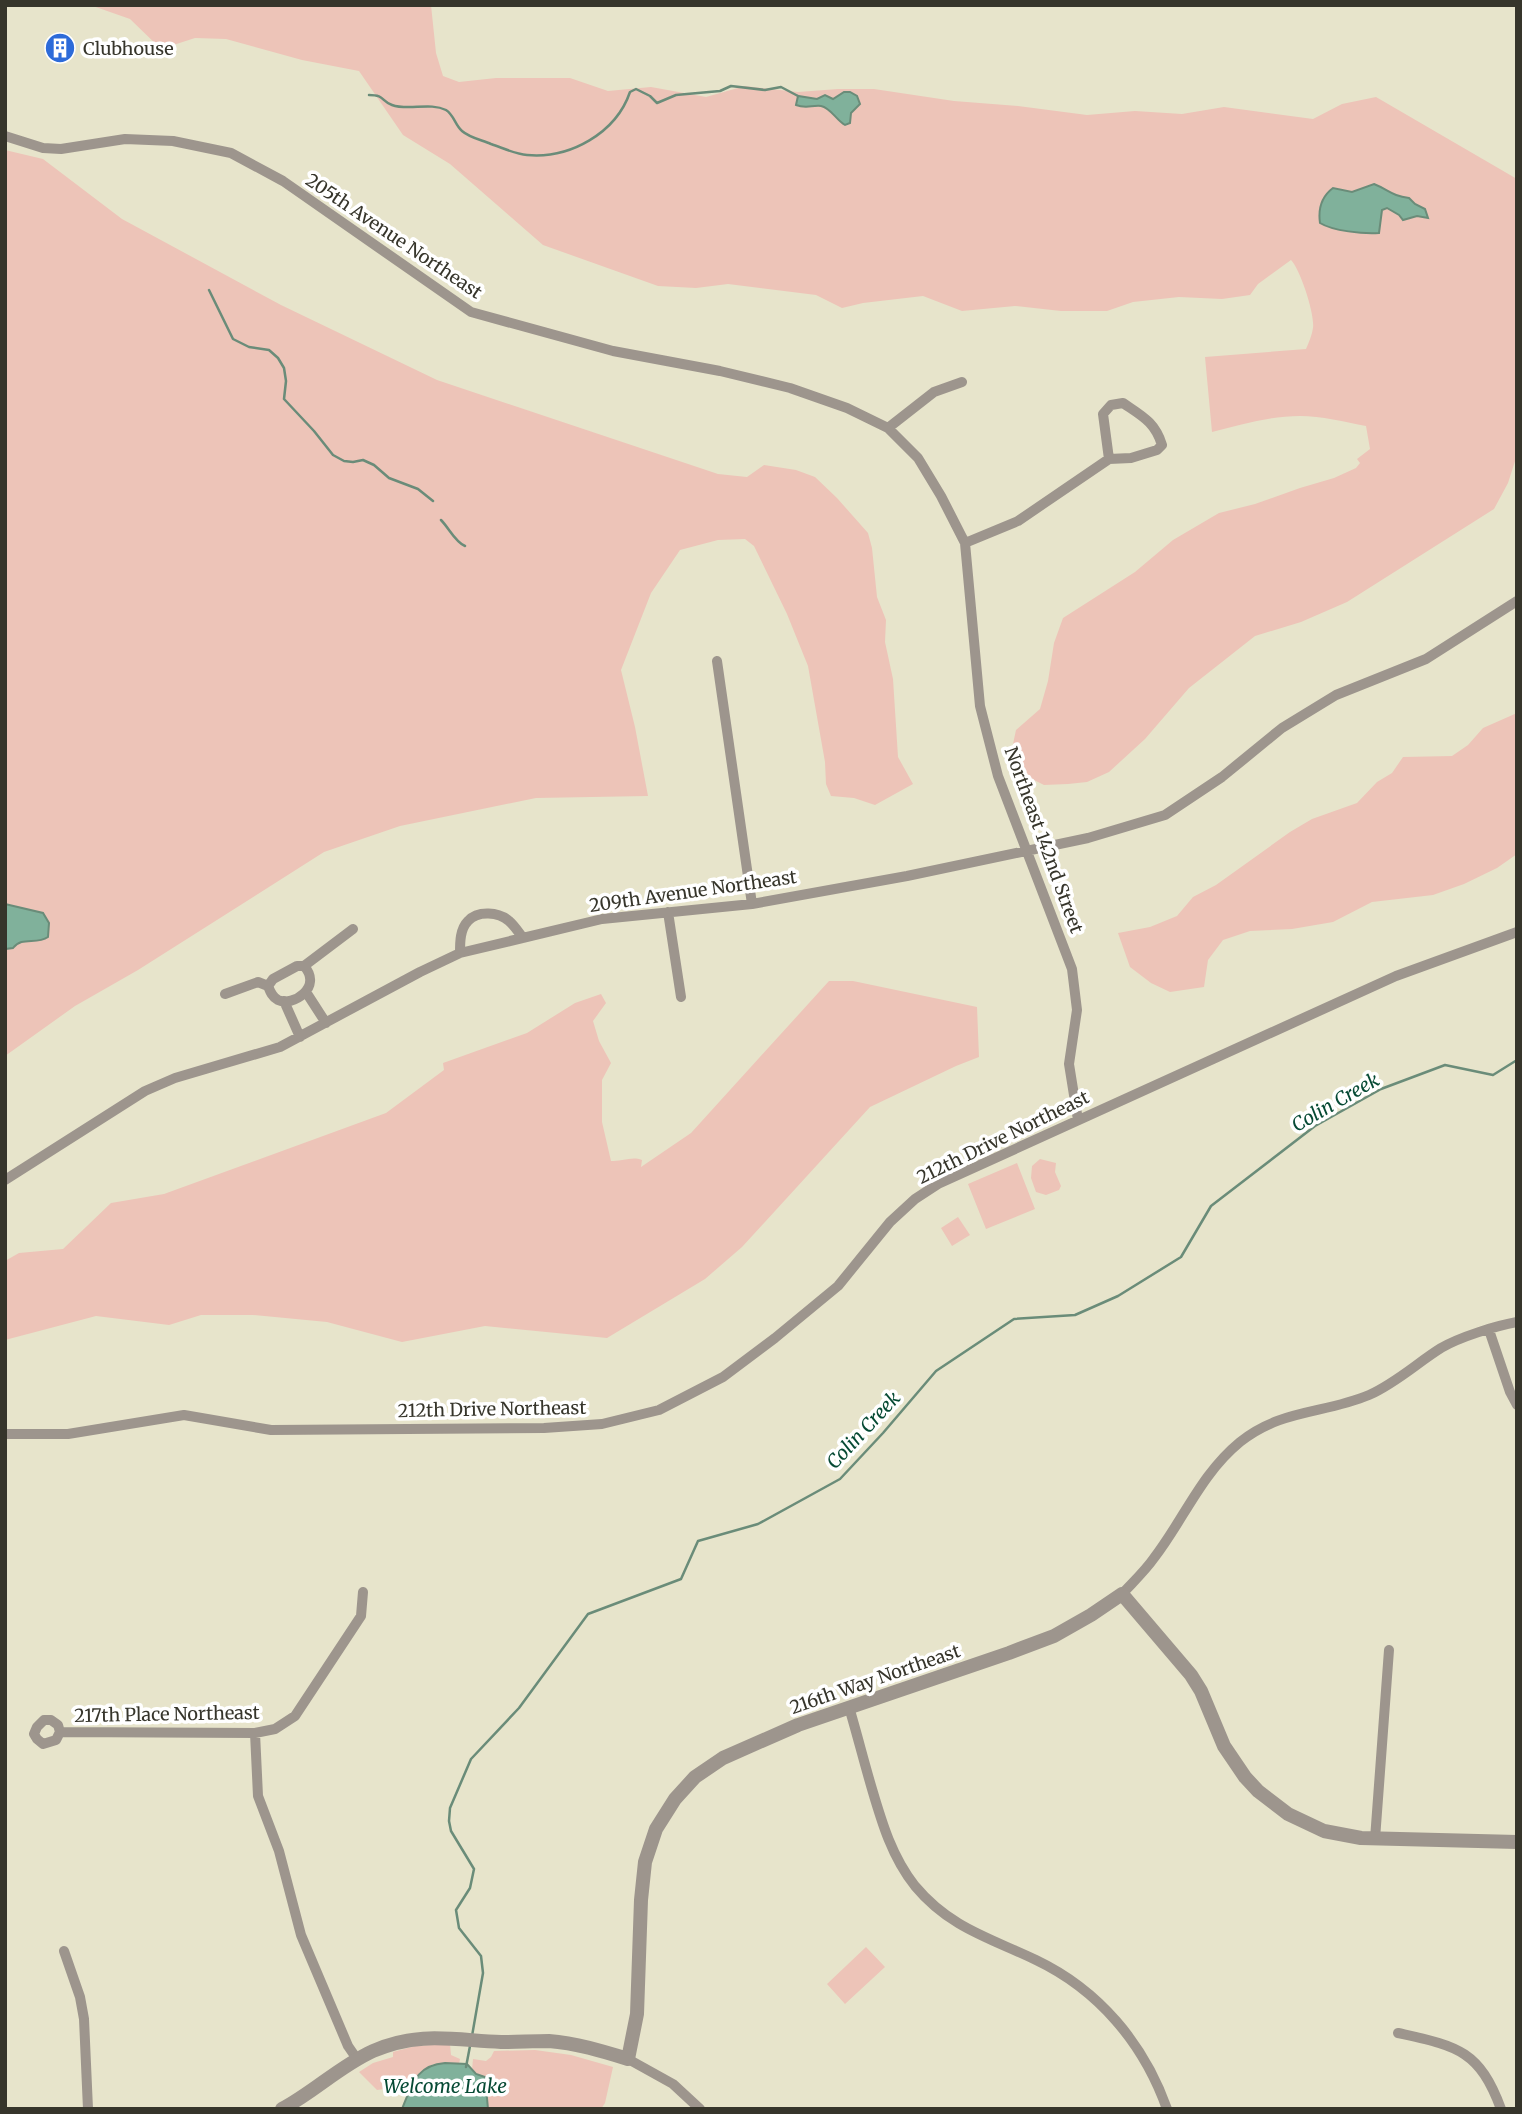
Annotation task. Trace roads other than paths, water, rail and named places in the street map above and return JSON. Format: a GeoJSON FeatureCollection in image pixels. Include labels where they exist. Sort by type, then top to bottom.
{"type":"FeatureCollection","features":[{"type":"Feature","properties":{"kind":"street","name":"205th Avenue Northeast"},"geometry":{"type":"LineString","coordinates":[[5,136],[43,148],[61,149],[125,138],[173,141],[232,153],[283,181],[471,312],[613,351],[720,371],[790,388],[846,408],[888,428]]}},
{"type":"Feature","properties":{"kind":"street"},"geometry":{"type":"LineString","coordinates":[[888,428],[934,392],[962,382]]}},
{"type":"Feature","properties":{"kind":"street"},"geometry":{"type":"LineString","coordinates":[[965,543],[1018,521],[1109,459],[1131,458],[1157,450],[1162,445],[1158,430],[1145,417],[1123,403],[1111,405],[1103,414],[1109,459]]}},
{"type":"Feature","properties":{"kind":"street","name":"Northeast 142nd Street"},"geometry":{"type":"LineString","coordinates":[[888,428],[918,458],[965,543],[980,706],[998,776],[1072,969],[1077,1010],[1069,1064],[1078,1120]]}},
{"type":"Feature","properties":{"kind":"street","name":"209th Avenue Northeast"},"geometry":{"type":"LineString","coordinates":[[5,1180],[145,1091],[175,1078],[280,1047],[460,953],[602,919],[752,904],[907,876],[1088,838],[1165,815],[1222,777],[1282,729],[1336,695],[1426,659],[1517,601]]}},
{"type":"Feature","properties":{"kind":"street"},"geometry":{"type":"LineString","coordinates":[[717,661],[752,904]]}},
{"type":"Feature","properties":{"kind":"street"},"geometry":{"type":"LineString","coordinates":[[668,912],[681,997]]}},
{"type":"Feature","properties":{"kind":"street"},"geometry":{"type":"LineString","coordinates":[[460,953],[460,936],[467,921],[480,914],[495,914],[509,920],[523,938]]}},
{"type":"Feature","properties":{"kind":"street"},"geometry":{"type":"LineString","coordinates":[[268,986],[273,979],[297,966],[304,966],[353,929]]}},
{"type":"Feature","properties":{"kind":"street","name":"212th Drive Northeast"},"geometry":{"type":"LineString","coordinates":[[5,1434],[68,1434],[184,1415],[271,1430],[544,1428],[603,1424],[659,1410],[723,1377],[838,1286],[890,1223],[915,1199],[938,1184],[1396,976],[1517,932]]}},
{"type":"Feature","properties":{"kind":"street"},"geometry":{"type":"LineString","coordinates":[[225,994],[258,982],[268,986],[271,995],[284,1001],[306,992],[311,981],[310,973],[304,966]]}},
{"type":"Feature","properties":{"kind":"street"},"geometry":{"type":"LineString","coordinates":[[306,992],[326,1023]]}},
{"type":"Feature","properties":{"kind":"street"},"geometry":{"type":"LineString","coordinates":[[284,1001],[300,1037]]}},
{"type":"Feature","properties":{"kind":"street","name":"216th Way Northeast"},"geometry":{"type":"LineString","coordinates":[[628,2059],[637,2014],[643,1870],[656,1829],[675,1799],[695,1777],[723,1758],[798,1724],[1054,1636],[1122,1594],[1155,1558],[1214,1467],[1241,1442],[1269,1424],[1288,1416],[1336,1407],[1373,1393],[1443,1347],[1489,1329],[1517,1322]]}},
{"type":"Feature","properties":{"kind":"street"},"geometry":{"type":"LineString","coordinates":[[1489,1329],[1517,1405]]}},
{"type":"Feature","properties":{"kind":"street","name":"217th Place Northeast"},"geometry":{"type":"LineString","coordinates":[[60,1732],[255,1733],[275,1729],[295,1716],[361,1616],[363,1592]]}},
{"type":"Feature","properties":{"kind":"street"},"geometry":{"type":"LineString","coordinates":[[1122,1594],[1191,1675],[1201,1691],[1224,1746],[1245,1777],[1281,1809],[1303,1822],[1347,1836],[1517,1842]]}},
{"type":"Feature","properties":{"kind":"street"},"geometry":{"type":"LineString","coordinates":[[1375,1839],[1389,1650]]}},
{"type":"Feature","properties":{"kind":"street"},"geometry":{"type":"LineString","coordinates":[[849,1707],[888,1840],[898,1862],[915,1886],[946,1916],[973,1933],[1038,1961],[1072,1981],[1101,2004],[1125,2031],[1152,2073],[1167,2109]]}},
{"type":"Feature","properties":{"kind":"street"},"geometry":{"type":"LineString","coordinates":[[255,1733],[258,1797],[279,1851],[301,1935],[356,2059]]}},
{"type":"Feature","properties":{"kind":"street"},"geometry":{"type":"LineString","coordinates":[[64,1951],[85,2019],[88,2109]]}},
{"type":"Feature","properties":{"kind":"street"},"geometry":{"type":"LineString","coordinates":[[1398,2033],[1457,2049],[1478,2064],[1492,2084],[1501,2109]]}},
{"type":"Feature","properties":{"kind":"street"},"geometry":{"type":"LineString","coordinates":[[282,2109],[356,2059],[388,2045],[412,2039],[459,2038],[568,2043],[628,2059],[673,2084],[700,2109]]}},
{"type":"Feature","properties":{"kind":"water"},"geometry":{"type":"Polygon","coordinates":[[[844,92],[857,96],[860,104],[851,113],[850,123],[845,125],[825,107],[796,105],[798,96],[817,99],[825,95],[833,99],[844,92]]]}},
{"type":"Feature","properties":{"kind":"water"},"geometry":{"type":"Polygon","coordinates":[[[1374,184],[1409,198],[1425,209],[1428,218],[1417,216],[1403,220],[1387,208],[1382,210],[1379,233],[1348,231],[1320,223],[1321,204],[1333,188],[1352,192],[1374,184]]]}},
{"type":"Feature","properties":{"kind":"water"},"geometry":{"type":"Polygon","coordinates":[[[5,904],[43,913],[49,923],[48,937],[21,942],[13,948],[5,949],[5,904]]]}},
{"type":"Feature","properties":{"kind":"water","name":"Welcome Lake"},"geometry":{"type":"Polygon","coordinates":[[[445,2063],[467,2064],[476,2074],[485,2077],[488,2109],[402,2109],[412,2084],[421,2072],[445,2063]]]}},
{"type":"Feature","properties":{"kind":"waterway"},"geometry":{"type":"LineString","coordinates":[[369,95],[378,96],[398,107],[426,106],[446,110],[460,129],[472,137],[527,155],[559,153],[589,140],[614,120],[630,92],[636,89],[657,103],[676,95],[720,91],[731,86],[765,90],[781,87],[798,96]]}},
{"type":"Feature","properties":{"kind":"waterway"},"geometry":{"type":"LineString","coordinates":[[209,290],[233,339],[249,347],[269,350],[278,358],[284,368],[286,381],[284,399],[333,455],[344,461],[363,460],[374,465],[389,478],[418,489],[433,501]]}},
{"type":"Feature","properties":{"kind":"waterway"},"geometry":{"type":"LineString","coordinates":[[441,520],[465,546]]}},
{"type":"Feature","properties":{"kind":"waterway","name":"Colin Creek"},"geometry":{"type":"LineString","coordinates":[[472,2036],[483,1973],[481,1956],[459,1928],[456,1910],[470,1888],[474,1869],[451,1831],[450,1808],[471,1759],[519,1708],[588,1614],[681,1579],[698,1541],[758,1524],[840,1479],[936,1371],[1014,1319],[1075,1315],[1118,1296],[1181,1257],[1211,1206],[1315,1126],[1381,1089],[1445,1065],[1493,1075],[1517,1060]]}},
{"type":"Feature","properties":{"kind":"waterway","name":"Colin Creek"},"geometry":{"type":"LineString","coordinates":[[466,2067],[470,2046]]}},
{"type":"Feature","properties":{"kind":"place","name":"Clubhouse"},"geometry":{"type":"Point","coordinates":[60,48]}}]}
